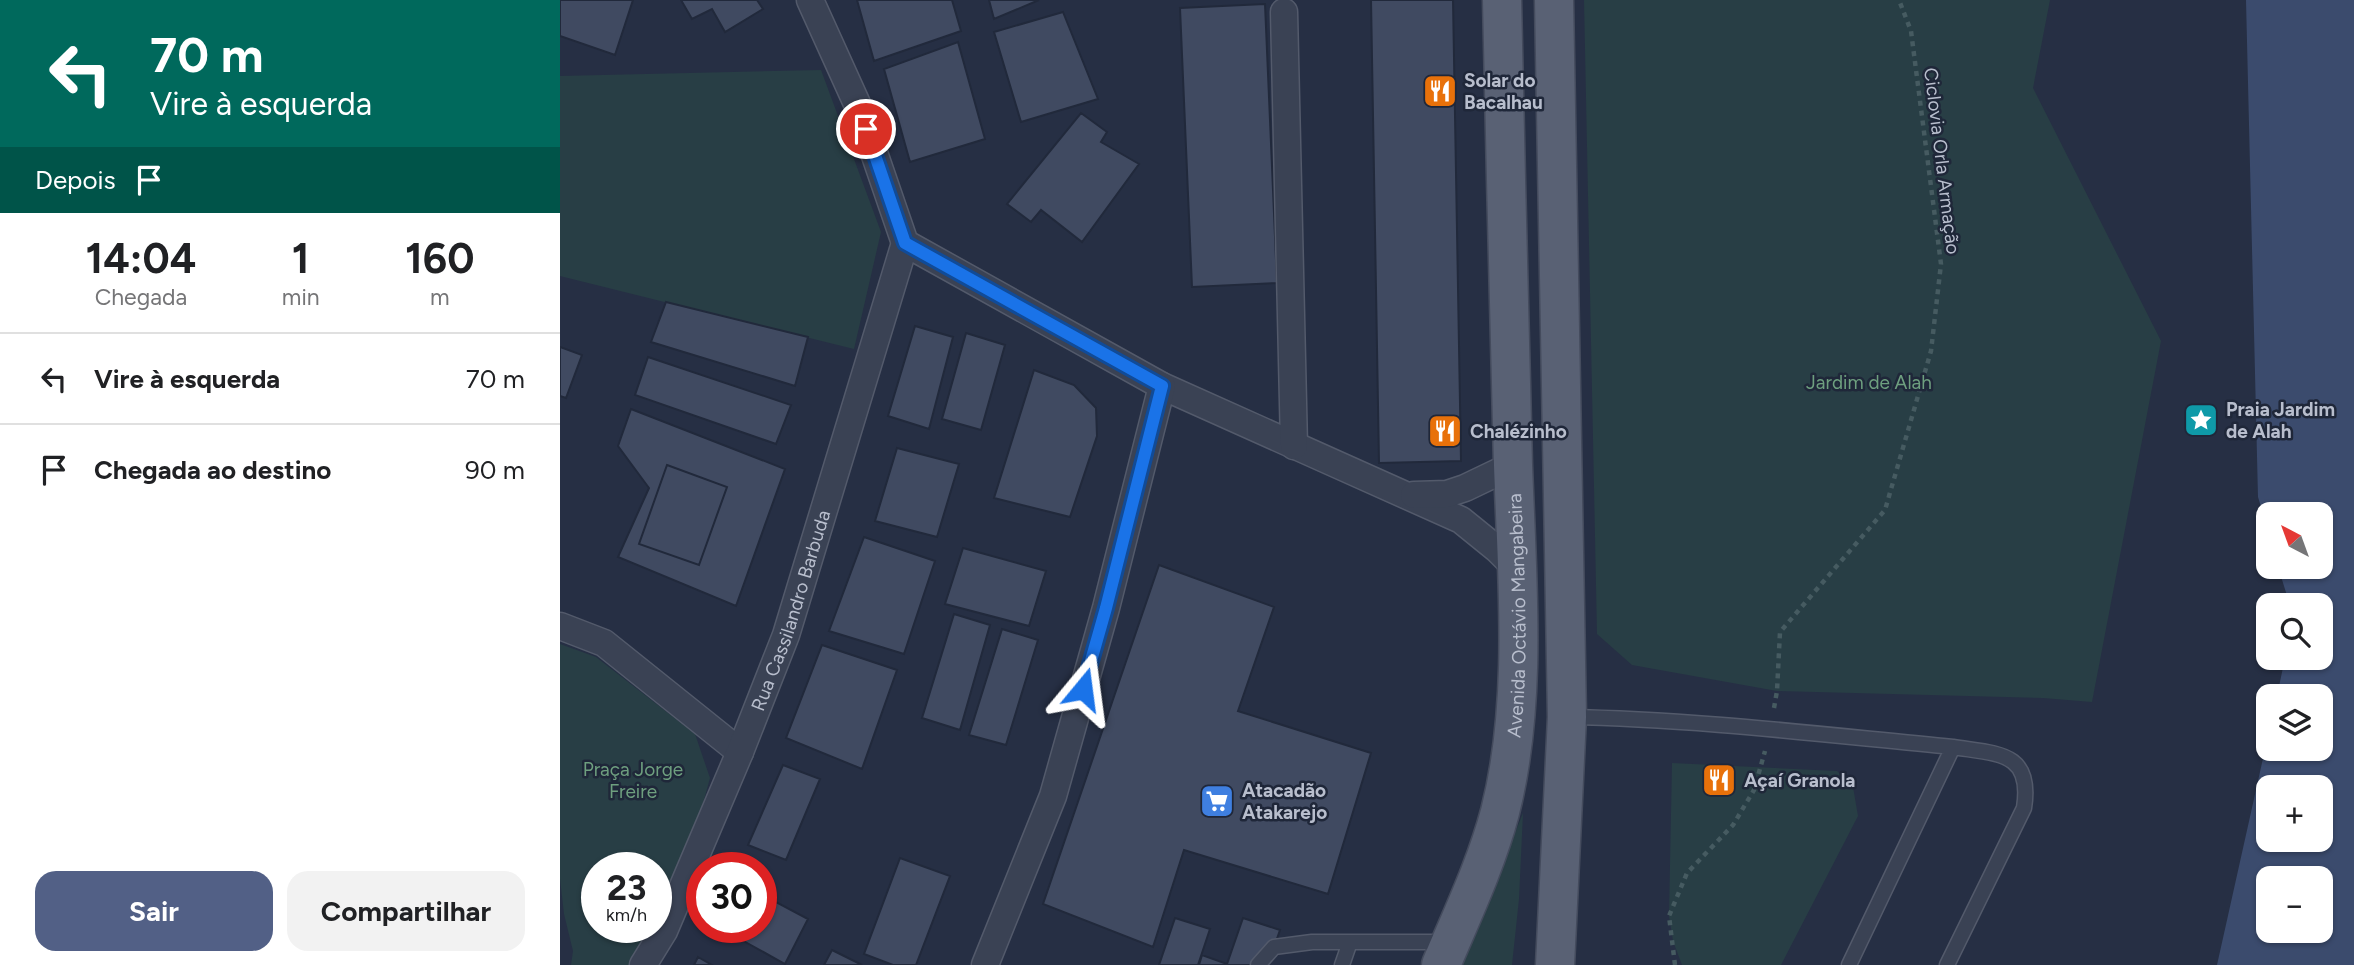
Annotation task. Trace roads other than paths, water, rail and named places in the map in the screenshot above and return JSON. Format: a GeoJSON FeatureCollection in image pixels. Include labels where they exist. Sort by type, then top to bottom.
{"type":"FeatureCollection","features":[{"type":"Feature","properties":{"kind":"main road","name":"Avenida Octávio Mangabeira"},"geometry":{"type":"LineString","coordinates":[[1446,953],[1478,877],[1500,813],[1511,752],[1517,689],[1518,570],[1502,0]]}},
{"type":"Feature","properties":{"kind":"main road"},"geometry":{"type":"LineString","coordinates":[[1554,0],[1567,718],[1555,965]]}},
{"type":"Feature","properties":{"kind":"street"},"geometry":{"type":"LineString","coordinates":[[810,0],[858,106],[905,243],[1162,386],[1461,520],[1489,541],[1518,570]]}},
{"type":"Feature","properties":{"kind":"street"},"geometry":{"type":"LineString","coordinates":[[1284,12],[1294,446]]}},
{"type":"Feature","properties":{"kind":"street","name":"Rua Cassilandro Barbuda"},"geometry":{"type":"LineString","coordinates":[[643,965],[664,931],[786,635],[905,243]]}},
{"type":"Feature","properties":{"kind":"street"},"geometry":{"type":"LineString","coordinates":[[985,965],[1053,796],[1106,608],[1162,386]]}},
{"type":"Feature","properties":{"kind":"street"},"geometry":{"type":"LineString","coordinates":[[1409,496],[1447,494],[1513,465]]}},
{"type":"Feature","properties":{"kind":"street"},"geometry":{"type":"LineString","coordinates":[[560,626],[604,643],[740,752]]}},
{"type":"Feature","properties":{"kind":"lane"},"geometry":{"type":"LineString","coordinates":[[1567,718],[1619,718],[1769,729],[1953,747],[2002,755],[2021,768],[2027,788],[2024,808],[1947,965]]}},
{"type":"Feature","properties":{"kind":"lane"},"geometry":{"type":"LineString","coordinates":[[1849,965],[1953,747]]}},
{"type":"Feature","properties":{"kind":"lane"},"geometry":{"type":"LineString","coordinates":[[1258,965],[1274,947],[1312,942],[1350,942],[1446,953]]}},
{"type":"Feature","properties":{"kind":"lane"},"geometry":{"type":"LineString","coordinates":[[1342,965],[1350,942]]}},
{"type":"Feature","properties":{"kind":"water"},"geometry":{"type":"Polygon","coordinates":[[[2246,0],[2354,0],[2354,965],[2217,965],[2256,790],[2256,852],[2333,852],[2333,775],[2259,775],[2262,761],[2333,761],[2333,684],[2280,684],[2282,670],[2333,670],[2333,593],[2286,593],[2282,579],[2333,579],[2333,502],[2260,502],[2246,0]]]}},
{"type":"Feature","properties":{"kind":"place","name":"Solar do Bacalhau"},"geometry":{"type":"Point","coordinates":[1440,91]}},
{"type":"Feature","properties":{"kind":"place","name":"Praia Jardim de Alah"},"geometry":{"type":"Point","coordinates":[2201,420]}},
{"type":"Feature","properties":{"kind":"place","name":"Chalézinho"},"geometry":{"type":"Point","coordinates":[1445,431]}},
{"type":"Feature","properties":{"kind":"place","name":"Açaí Granola"},"geometry":{"type":"Point","coordinates":[1719,780]}},
{"type":"Feature","properties":{"kind":"place","name":"Atacadão Atakarejo"},"geometry":{"type":"Point","coordinates":[1217,801]}},
{"type":"Feature","properties":{"kind":"park label","name":"Jardim de Alah"},"geometry":{"type":"Point","coordinates":[1869,382]}},
{"type":"Feature","properties":{"kind":"park label","name":"Praça Jorge Freire"},"geometry":{"type":"Point","coordinates":[633,780]}}]}
